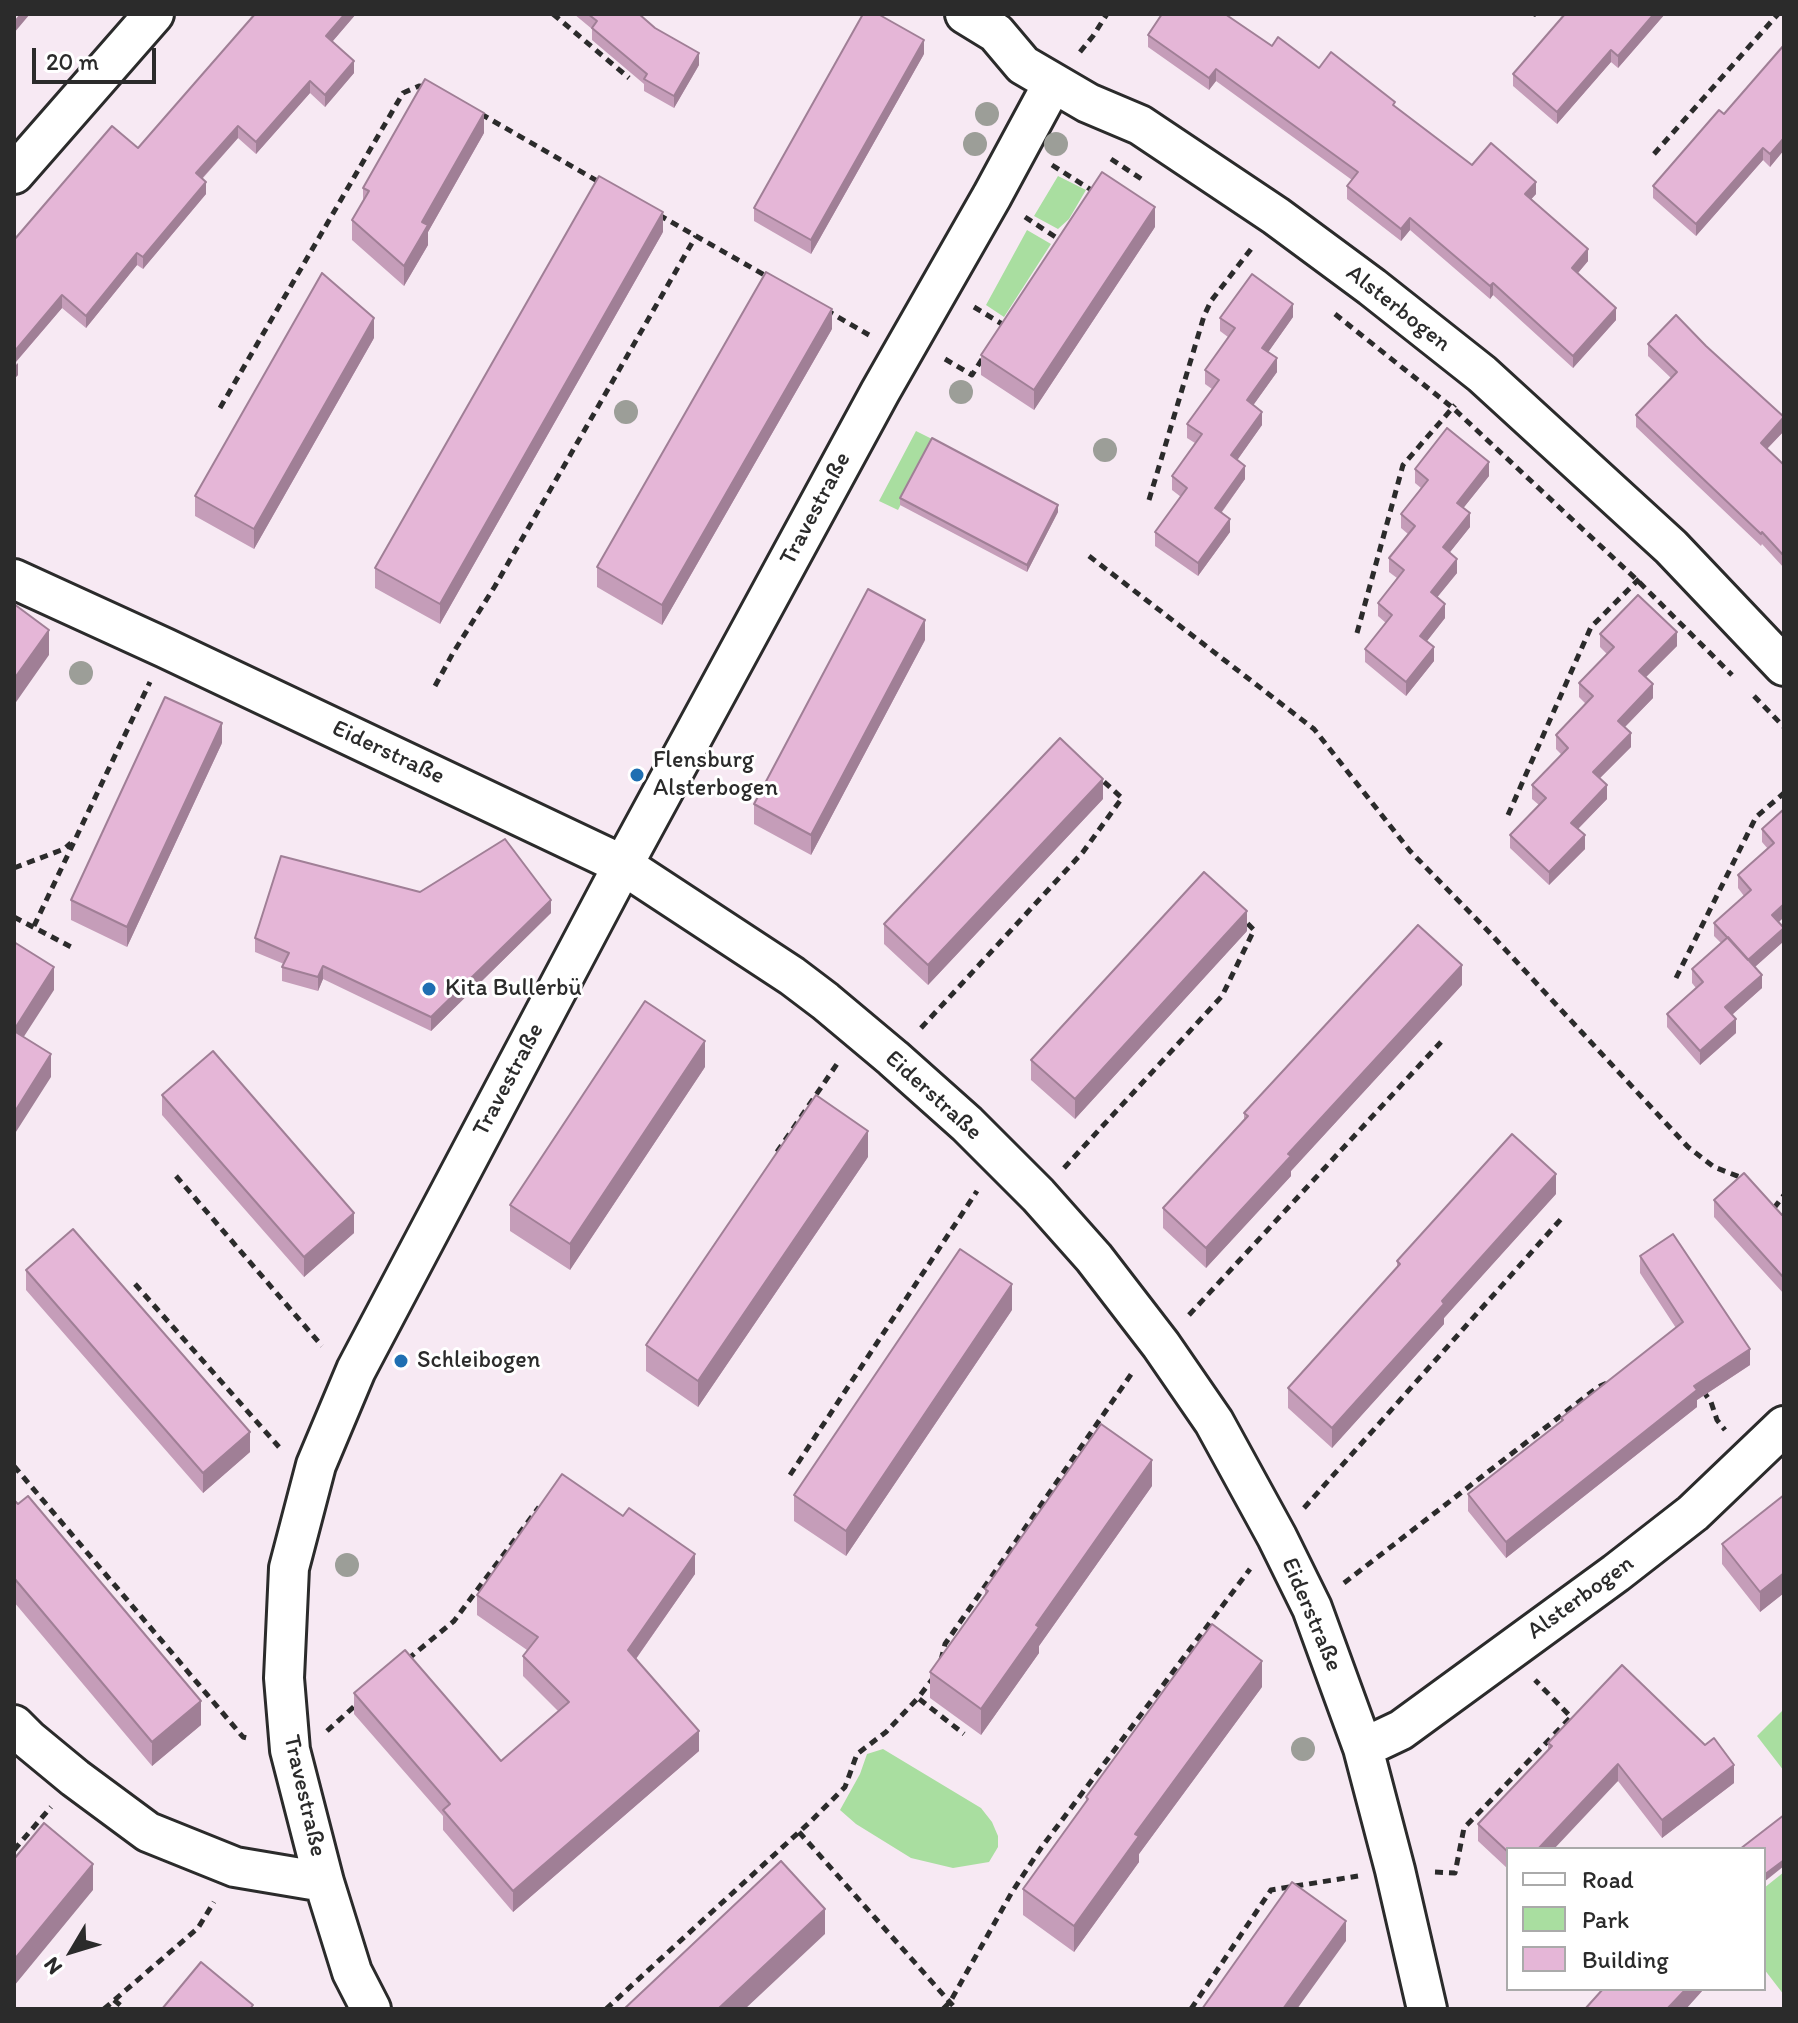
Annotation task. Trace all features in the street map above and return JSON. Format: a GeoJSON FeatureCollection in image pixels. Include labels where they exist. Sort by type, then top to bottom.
{"type":"FeatureCollection","features":[{"type":"Feature","properties":{"kind":"street"},"geometry":{"type":"LineString","coordinates":[[14,174],[154,14]]}},
{"type":"Feature","properties":{"kind":"street","name":"Alsterbogen"},"geometry":{"type":"LineString","coordinates":[[965,14],[996,33],[1023,65],[1088,103],[1140,125],[1276,216],[1482,374],[1671,547],[1784,666]]}},
{"type":"Feature","properties":{"kind":"street","name":"Travestraße"},"geometry":{"type":"LineString","coordinates":[[371,2009],[352,1972],[324,1882],[290,1750],[284,1678],[289,1568],[316,1465],[356,1370],[623,865],[906,345],[1053,83]]}},
{"type":"Feature","properties":{"kind":"street","name":"Eiderstraße"},"geometry":{"type":"LineString","coordinates":[[14,579],[623,865],[792,976],[860,1030],[1038,1195],[1094,1258],[1161,1345],[1214,1422],[1312,1608],[1363,1748],[1427,2009]]}},
{"type":"Feature","properties":{"kind":"street","name":"Alsterbogen"},"geometry":{"type":"LineString","coordinates":[[1363,1748],[1401,1730],[1616,1573],[1693,1513],[1784,1426]]}},
{"type":"Feature","properties":{"kind":"street"},"geometry":{"type":"LineString","coordinates":[[14,1725],[75,1778],[148,1832],[235,1867],[324,1882]]}},
{"type":"Feature","properties":{"kind":"path"},"geometry":{"type":"LineString","coordinates":[[553,14],[629,78]]}},
{"type":"Feature","properties":{"kind":"path"},"geometry":{"type":"LineString","coordinates":[[1654,154],[1778,14]]}},
{"type":"Feature","properties":{"kind":"path"},"geometry":{"type":"LineString","coordinates":[[220,408],[403,93],[419,86],[433,87]]}},
{"type":"Feature","properties":{"kind":"path"},"geometry":{"type":"LineString","coordinates":[[475,111],[613,189]]}},
{"type":"Feature","properties":{"kind":"path"},"geometry":{"type":"LineString","coordinates":[[1019,146],[1094,190],[1085,202]]}},
{"type":"Feature","properties":{"kind":"path"},"geometry":{"type":"LineString","coordinates":[[1105,156],[1145,181]]}},
{"type":"Feature","properties":{"kind":"path"},"geometry":{"type":"LineString","coordinates":[[992,196],[1068,244]]}},
{"type":"Feature","properties":{"kind":"path"},"geometry":{"type":"LineString","coordinates":[[655,213],[778,283]]}},
{"type":"Feature","properties":{"kind":"path"},"geometry":{"type":"LineString","coordinates":[[1149,500],[1204,316],[1211,301],[1276,216]]}},
{"type":"Feature","properties":{"kind":"path"},"geometry":{"type":"LineString","coordinates":[[435,686],[696,236]]}},
{"type":"Feature","properties":{"kind":"path"},"geometry":{"type":"LineString","coordinates":[[1053,252],[1061,240]]}},
{"type":"Feature","properties":{"kind":"path"},"geometry":{"type":"LineString","coordinates":[[819,306],[972,375],[988,350]]}},
{"type":"Feature","properties":{"kind":"path"},"geometry":{"type":"LineString","coordinates":[[1004,326],[1012,314]]}},
{"type":"Feature","properties":{"kind":"path"},"geometry":{"type":"LineString","coordinates":[[1334,314],[1453,408],[1637,580],[1739,682]]}},
{"type":"Feature","properties":{"kind":"path"},"geometry":{"type":"LineString","coordinates":[[1357,633],[1403,465],[1482,374]]}},
{"type":"Feature","properties":{"kind":"path"},"geometry":{"type":"LineString","coordinates":[[1508,815],[1591,627],[1671,547]]}},
{"type":"Feature","properties":{"kind":"path"},"geometry":{"type":"LineString","coordinates":[[1089,556],[1314,729],[1410,851],[1688,1147],[1714,1167],[1750,1181]]}},
{"type":"Feature","properties":{"kind":"path"},"geometry":{"type":"LineString","coordinates":[[34,926],[165,648]]}},
{"type":"Feature","properties":{"kind":"path"},"geometry":{"type":"LineString","coordinates":[[1750,693],[1784,727]]}},
{"type":"Feature","properties":{"kind":"path"},"geometry":{"type":"LineString","coordinates":[[893,1058],[1083,852],[1122,798],[1093,771]]}},
{"type":"Feature","properties":{"kind":"path"},"geometry":{"type":"LineString","coordinates":[[1676,978],[1756,817],[1784,793]]}},
{"type":"Feature","properties":{"kind":"path"},"geometry":{"type":"LineString","coordinates":[[14,868],[64,849],[75,840]]}},
{"type":"Feature","properties":{"kind":"path"},"geometry":{"type":"LineString","coordinates":[[14,917],[71,947]]}},
{"type":"Feature","properties":{"kind":"path"},"geometry":{"type":"LineString","coordinates":[[1038,1195],[1222,996],[1254,930],[1244,919]]}},
{"type":"Feature","properties":{"kind":"path"},"geometry":{"type":"LineString","coordinates":[[774,1157],[860,1030]]}},
{"type":"Feature","properties":{"kind":"path"},"geometry":{"type":"LineString","coordinates":[[606,2009],[845,1787],[857,1754],[886,1732],[918,1698],[939,1669],[945,1644],[1129,1376],[1441,1042]]}},
{"type":"Feature","properties":{"kind":"path"},"geometry":{"type":"LineString","coordinates":[[790,1475],[1000,1157]]}},
{"type":"Feature","properties":{"kind":"path"},"geometry":{"type":"LineString","coordinates":[[176,1176],[326,1350],[356,1370]]}},
{"type":"Feature","properties":{"kind":"path"},"geometry":{"type":"LineString","coordinates":[[1774,1208],[1784,1195]]}},
{"type":"Feature","properties":{"kind":"path"},"geometry":{"type":"LineString","coordinates":[[1766,1199],[1784,1219]]}},
{"type":"Feature","properties":{"kind":"path"},"geometry":{"type":"LineString","coordinates":[[943,2009],[1041,1848],[1235,1588],[1561,1219]]}},
{"type":"Feature","properties":{"kind":"path"},"geometry":{"type":"LineString","coordinates":[[135,1284],[281,1450],[316,1465]]}},
{"type":"Feature","properties":{"kind":"path"},"geometry":{"type":"LineString","coordinates":[[1695,1380],[1711,1402],[1717,1420],[1750,1460]]}},
{"type":"Feature","properties":{"kind":"path"},"geometry":{"type":"LineString","coordinates":[[1312,1608],[1595,1389],[1608,1383]]}},
{"type":"Feature","properties":{"kind":"path"},"geometry":{"type":"LineString","coordinates":[[1595,1389],[1604,1400]]}},
{"type":"Feature","properties":{"kind":"path"},"geometry":{"type":"LineString","coordinates":[[1509,1456],[1514,1463]]}},
{"type":"Feature","properties":{"kind":"path"},"geometry":{"type":"LineString","coordinates":[[14,1466],[243,1737],[290,1750],[325,1733],[358,1703]]}},
{"type":"Feature","properties":{"kind":"path"},"geometry":{"type":"LineString","coordinates":[[403,1664],[454,1621],[546,1498]]}},
{"type":"Feature","properties":{"kind":"path"},"geometry":{"type":"LineString","coordinates":[[1191,2009],[1271,1890],[1395,1870],[1455,1873],[1464,1828],[1571,1717],[1507,1652]]}},
{"type":"Feature","properties":{"kind":"path"},"geometry":{"type":"LineString","coordinates":[[941,1660],[952,1667]]}},
{"type":"Feature","properties":{"kind":"path"},"geometry":{"type":"LineString","coordinates":[[918,1698],[964,1734]]}},
{"type":"Feature","properties":{"kind":"path"},"geometry":{"type":"LineString","coordinates":[[14,1850],[75,1778]]}},
{"type":"Feature","properties":{"kind":"path"},"geometry":{"type":"LineString","coordinates":[[799,1832],[956,2009]]}},
{"type":"Feature","properties":{"kind":"path"},"geometry":{"type":"LineString","coordinates":[[104,2009],[198,1928],[235,1867]]}},
{"type":"Feature","properties":{"kind":"path"},"geometry":{"type":"LineString","coordinates":[[114,2000],[125,2009]]}},
{"type":"Feature","properties":{"kind":"green space"},"geometry":{"type":"Polygon","coordinates":[[[1058,176],[1086,190],[1069,219],[1058,229],[1034,216],[1058,176]]]}},
{"type":"Feature","properties":{"kind":"green space"},"geometry":{"type":"Polygon","coordinates":[[[1027,230],[1051,244],[1004,317],[986,305],[1027,230]]]}},
{"type":"Feature","properties":{"kind":"green space"},"geometry":{"type":"Polygon","coordinates":[[[916,431],[934,440],[898,510],[879,501],[916,431]]]}},
{"type":"Feature","properties":{"kind":"green space"},"geometry":{"type":"Polygon","coordinates":[[[1784,1709],[1784,1771],[1757,1736],[1784,1709]]]}},
{"type":"Feature","properties":{"kind":"green space"},"geometry":{"type":"Polygon","coordinates":[[[883,1749],[981,1808],[998,1836],[998,1847],[989,1862],[953,1868],[911,1858],[856,1824],[840,1810],[867,1754],[883,1749]]]}},
{"type":"Feature","properties":{"kind":"green space"},"geometry":{"type":"Polygon","coordinates":[[[1784,1872],[1784,1995],[1766,1972],[1766,1886],[1784,1872]]]}},
{"type":"Feature","properties":{"kind":"building"},"geometry":{"type":"Polygon","coordinates":[[[255,14],[345,14],[326,36],[354,61],[325,95],[310,81],[256,142],[238,126],[196,173],[206,182],[143,257],[137,253],[86,316],[62,295],[14,352],[14,240],[112,126],[138,148],[255,14]]]}},
{"type":"Feature","properties":{"kind":"building"},"geometry":{"type":"Polygon","coordinates":[[[588,14],[639,14],[655,28],[699,53],[674,96],[644,79],[647,74],[592,28],[597,21],[588,14]]]}},
{"type":"Feature","properties":{"kind":"building"},"geometry":{"type":"Polygon","coordinates":[[[863,14],[878,14],[924,40],[811,240],[754,208],[863,14]]]}},
{"type":"Feature","properties":{"kind":"building"},"geometry":{"type":"Polygon","coordinates":[[[1162,14],[1225,14],[1272,46],[1278,37],[1319,68],[1331,52],[1395,102],[1393,105],[1472,165],[1491,143],[1536,182],[1525,194],[1588,249],[1572,268],[1616,308],[1573,356],[1493,283],[1490,286],[1410,218],[1401,229],[1347,186],[1358,172],[1216,69],[1209,78],[1148,35],[1162,14]]]}},
{"type":"Feature","properties":{"kind":"building"},"geometry":{"type":"Polygon","coordinates":[[[1565,14],[1654,14],[1618,56],[1611,50],[1557,112],[1513,74],[1565,14]]]}},
{"type":"Feature","properties":{"kind":"building"},"geometry":{"type":"Polygon","coordinates":[[[1784,45],[1784,138],[1770,154],[1763,148],[1696,224],[1653,186],[1719,110],[1724,114],[1784,45]]]}},
{"type":"Feature","properties":{"kind":"building"},"geometry":{"type":"Polygon","coordinates":[[[425,79],[484,113],[422,222],[428,225],[404,266],[352,220],[369,191],[363,188],[425,79]]]}},
{"type":"Feature","properties":{"kind":"building"},"geometry":{"type":"Polygon","coordinates":[[[1102,172],[1155,207],[1034,390],[981,355],[1102,172]]]}},
{"type":"Feature","properties":{"kind":"building"},"geometry":{"type":"Polygon","coordinates":[[[599,176],[663,212],[440,604],[375,568],[599,176]]]}},
{"type":"Feature","properties":{"kind":"building"},"geometry":{"type":"Polygon","coordinates":[[[766,272],[832,309],[662,605],[597,567],[766,272]]]}},
{"type":"Feature","properties":{"kind":"building"},"geometry":{"type":"Polygon","coordinates":[[[322,273],[374,318],[254,529],[195,496],[322,273]]]}},
{"type":"Feature","properties":{"kind":"building"},"geometry":{"type":"Polygon","coordinates":[[[1252,274],[1293,304],[1262,348],[1277,358],[1247,400],[1262,412],[1231,455],[1245,466],[1215,508],[1230,519],[1198,563],[1155,532],[1187,488],[1172,476],[1202,434],[1187,424],[1219,380],[1205,370],[1235,328],[1220,318],[1252,274]]]}},
{"type":"Feature","properties":{"kind":"building"},"geometry":{"type":"Polygon","coordinates":[[[1676,315],[1784,417],[1761,443],[1784,465],[1784,556],[1636,415],[1677,372],[1648,344],[1676,315]]]}},
{"type":"Feature","properties":{"kind":"building"},"geometry":{"type":"Polygon","coordinates":[[[1447,428],[1489,462],[1457,503],[1470,513],[1443,547],[1457,559],[1431,592],[1445,604],[1420,636],[1434,647],[1406,682],[1365,649],[1392,615],[1378,603],[1404,570],[1389,558],[1415,526],[1401,514],[1428,480],[1415,469],[1447,428]]]}},
{"type":"Feature","properties":{"kind":"building"},"geometry":{"type":"Polygon","coordinates":[[[932,438],[1058,505],[1027,565],[900,498],[932,438]]]}},
{"type":"Feature","properties":{"kind":"building"},"geometry":{"type":"Polygon","coordinates":[[[868,589],[925,620],[811,835],[754,804],[868,589]]]}},
{"type":"Feature","properties":{"kind":"building"},"geometry":{"type":"Polygon","coordinates":[[[1638,595],[1677,632],[1639,671],[1653,684],[1618,721],[1631,733],[1593,772],[1607,785],[1571,823],[1585,835],[1549,872],[1510,835],[1546,798],[1532,785],[1568,748],[1556,735],[1593,696],[1579,683],[1614,647],[1600,634],[1638,595]]]}},
{"type":"Feature","properties":{"kind":"building"},"geometry":{"type":"Polygon","coordinates":[[[14,604],[49,630],[14,679],[14,604]]]}},
{"type":"Feature","properties":{"kind":"building"},"geometry":{"type":"Polygon","coordinates":[[[165,697],[222,723],[127,927],[71,900],[165,697]]]}},
{"type":"Feature","properties":{"kind":"building"},"geometry":{"type":"Polygon","coordinates":[[[1060,738],[1103,779],[928,965],[884,924],[1060,738]]]}},
{"type":"Feature","properties":{"kind":"building"},"geometry":{"type":"Polygon","coordinates":[[[1784,809],[1784,904],[1772,915],[1784,928],[1748,960],[1714,923],[1751,890],[1738,875],[1774,843],[1762,829],[1784,809]]]}},
{"type":"Feature","properties":{"kind":"building"},"geometry":{"type":"Polygon","coordinates":[[[505,839],[551,900],[431,1017],[323,966],[318,977],[282,967],[289,953],[255,938],[281,856],[420,892],[505,839]]]}},
{"type":"Feature","properties":{"kind":"building"},"geometry":{"type":"Polygon","coordinates":[[[1204,872],[1247,911],[1075,1099],[1031,1060],[1204,872]]]}},
{"type":"Feature","properties":{"kind":"building"},"geometry":{"type":"Polygon","coordinates":[[[1418,925],[1462,965],[1206,1248],[1163,1208],[1248,1116],[1244,1113],[1418,925]]]}},
{"type":"Feature","properties":{"kind":"building"},"geometry":{"type":"Polygon","coordinates":[[[1728,937],[1762,975],[1725,1007],[1736,1019],[1700,1051],[1667,1014],[1703,982],[1692,969],[1728,937]]]}},
{"type":"Feature","properties":{"kind":"building"},"geometry":{"type":"Polygon","coordinates":[[[14,942],[54,967],[14,1030],[14,942]]]}},
{"type":"Feature","properties":{"kind":"building"},"geometry":{"type":"Polygon","coordinates":[[[645,1001],[705,1041],[570,1244],[510,1205],[645,1001]]]}},
{"type":"Feature","properties":{"kind":"building"},"geometry":{"type":"Polygon","coordinates":[[[14,1031],[51,1054],[14,1113],[14,1031]]]}},
{"type":"Feature","properties":{"kind":"building"},"geometry":{"type":"Polygon","coordinates":[[[213,1051],[354,1213],[304,1257],[162,1095],[213,1051]]]}},
{"type":"Feature","properties":{"kind":"building"},"geometry":{"type":"Polygon","coordinates":[[[816,1095],[868,1131],[698,1381],[646,1345],[816,1095]]]}},
{"type":"Feature","properties":{"kind":"building"},"geometry":{"type":"Polygon","coordinates":[[[1512,1134],[1556,1174],[1332,1428],[1288,1388],[1512,1134]]]}},
{"type":"Feature","properties":{"kind":"building"},"geometry":{"type":"Polygon","coordinates":[[[1744,1173],[1782,1215],[1784,1212],[1784,1278],[1714,1200],[1744,1173]]]}},
{"type":"Feature","properties":{"kind":"building"},"geometry":{"type":"Polygon","coordinates":[[[73,1229],[250,1432],[203,1473],[26,1270],[73,1229]]]}},
{"type":"Feature","properties":{"kind":"building"},"geometry":{"type":"Polygon","coordinates":[[[1673,1234],[1750,1349],[1694,1386],[1697,1390],[1506,1542],[1468,1494],[1683,1322],[1640,1256],[1673,1234]]]}},
{"type":"Feature","properties":{"kind":"building"},"geometry":{"type":"Polygon","coordinates":[[[960,1249],[1012,1284],[846,1531],[794,1495],[960,1249]]]}},
{"type":"Feature","properties":{"kind":"building"},"geometry":{"type":"Polygon","coordinates":[[[1101,1424],[1152,1460],[981,1709],[930,1672],[1101,1424]]]}},
{"type":"Feature","properties":{"kind":"building"},"geometry":{"type":"Polygon","coordinates":[[[562,1474],[623,1516],[629,1508],[695,1554],[628,1650],[699,1731],[513,1891],[443,1810],[450,1804],[354,1693],[405,1650],[501,1761],[569,1702],[523,1656],[538,1637],[477,1595],[562,1474]]]}},
{"type":"Feature","properties":{"kind":"building"},"geometry":{"type":"Polygon","coordinates":[[[1784,1495],[1784,1573],[1760,1592],[1722,1544],[1784,1495]]]}},
{"type":"Feature","properties":{"kind":"building"},"geometry":{"type":"Polygon","coordinates":[[[28,1496],[201,1701],[152,1742],[14,1578],[14,1500],[18,1504],[28,1496]]]}},
{"type":"Feature","properties":{"kind":"building"},"geometry":{"type":"Polygon","coordinates":[[[1212,1624],[1262,1661],[1135,1834],[1139,1836],[1074,1926],[1023,1889],[1212,1624]]]}},
{"type":"Feature","properties":{"kind":"building"},"geometry":{"type":"Polygon","coordinates":[[[1622,1665],[1705,1745],[1714,1738],[1734,1765],[1662,1820],[1618,1764],[1540,1847],[1506,1847],[1506,1850],[1478,1824],[1552,1746],[1548,1743],[1622,1665]]]}},
{"type":"Feature","properties":{"kind":"building"},"geometry":{"type":"Polygon","coordinates":[[[1784,1815],[1784,1860],[1766,1874],[1766,1847],[1743,1847],[1784,1815]]]}},
{"type":"Feature","properties":{"kind":"building"},"geometry":{"type":"Polygon","coordinates":[[[44,1823],[93,1864],[14,1960],[14,1859],[44,1823]]]}},
{"type":"Feature","properties":{"kind":"building"},"geometry":{"type":"Polygon","coordinates":[[[781,1861],[825,1909],[718,2009],[624,2009],[781,1861]]]}},
{"type":"Feature","properties":{"kind":"building"},"geometry":{"type":"Polygon","coordinates":[[[1292,1882],[1346,1921],[1283,2009],[1202,2009],[1292,1882]]]}},
{"type":"Feature","properties":{"kind":"building"},"geometry":{"type":"Polygon","coordinates":[[[201,1962],[253,2005],[250,2009],[162,2009],[201,1962]]]}},
{"type":"Feature","properties":{"kind":"building"},"geometry":{"type":"Polygon","coordinates":[[[1601,1991],[1684,1991],[1667,2009],[1585,2009],[1601,1991]]]}},
{"type":"Feature","properties":{"kind":"place","name":"Flensburg Alsterbogen"},"geometry":{"type":"Point","coordinates":[637,775]}},
{"type":"Feature","properties":{"kind":"place","name":"Kita Bullerbü"},"geometry":{"type":"Point","coordinates":[429,989]}},
{"type":"Feature","properties":{"kind":"place","name":"Schleibogen"},"geometry":{"type":"Point","coordinates":[401,1361]}}]}
